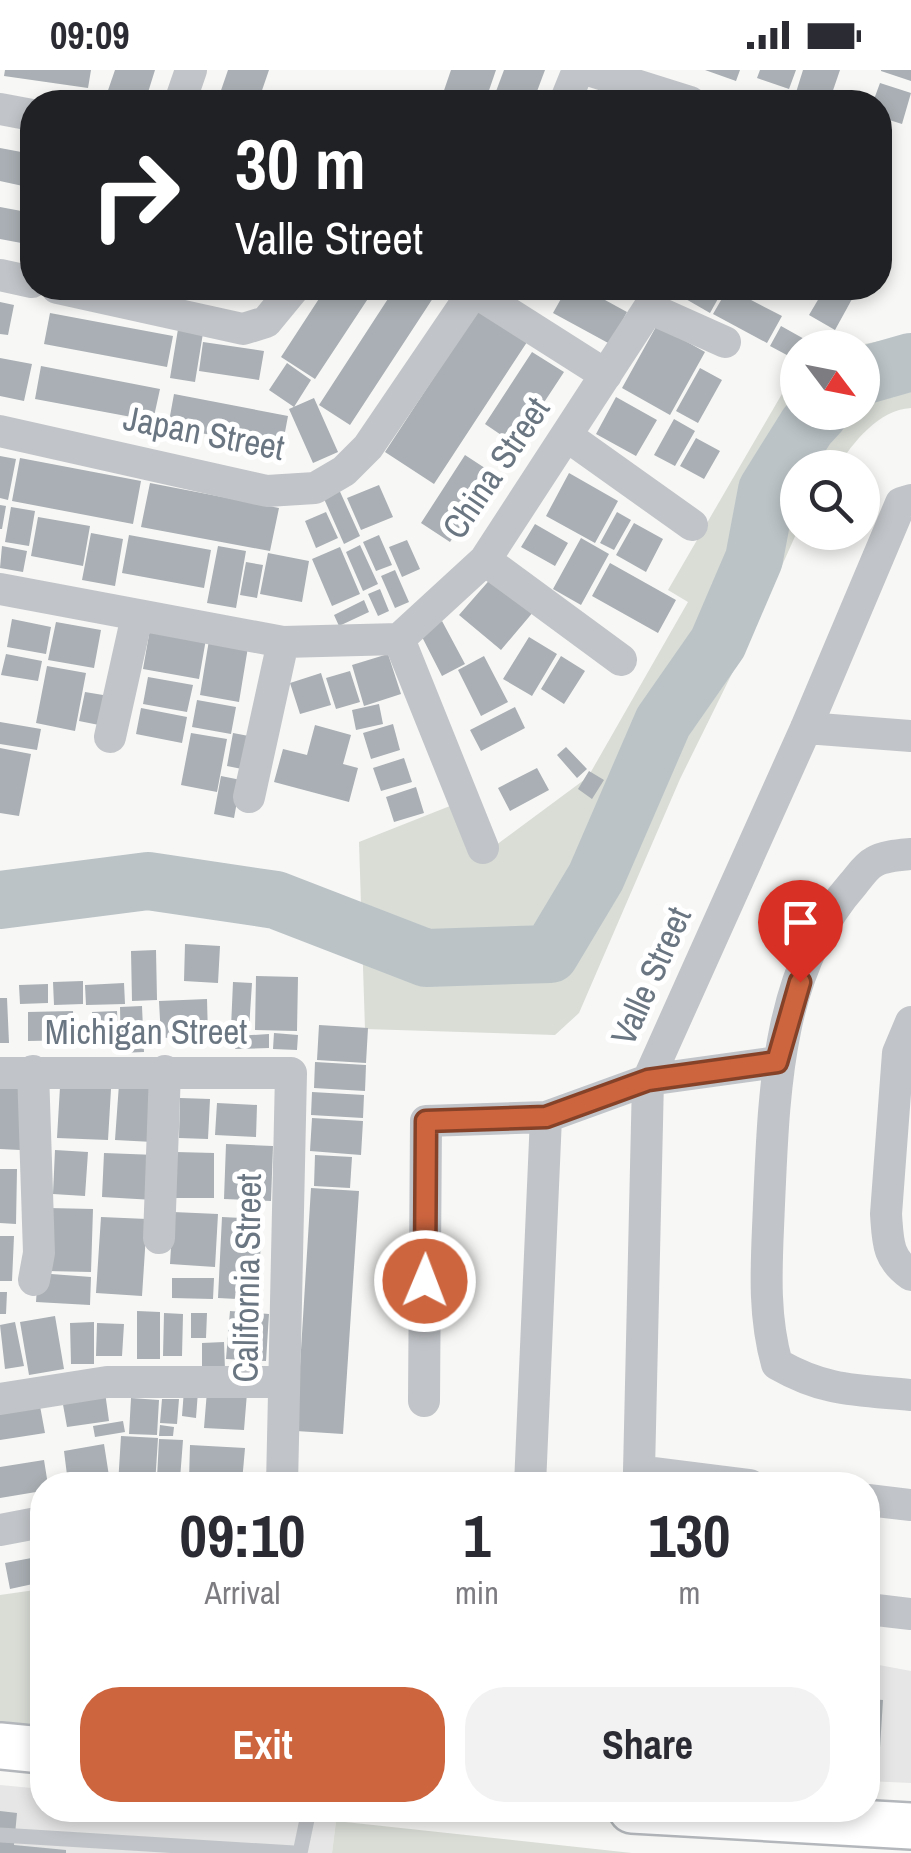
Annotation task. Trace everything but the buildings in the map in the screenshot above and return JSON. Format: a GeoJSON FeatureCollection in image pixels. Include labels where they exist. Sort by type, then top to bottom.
{"type":"FeatureCollection","features":[{"type":"Feature","properties":{"kind":"main road"},"geometry":{"type":"LineString","coordinates":[[0,1746],[30,1749]]}},
{"type":"Feature","properties":{"kind":"main road"},"geometry":{"type":"LineString","coordinates":[[841,1822],[911,1826]]}},
{"type":"Feature","properties":{"kind":"street"},"geometry":{"type":"LineString","coordinates":[[588,70],[652,90]]}},
{"type":"Feature","properties":{"kind":"street"},"geometry":{"type":"LineString","coordinates":[[113,300],[243,328],[266,322],[284,300]]}},
{"type":"Feature","properties":{"kind":"street","name":"Japan Street"},"geometry":{"type":"LineString","coordinates":[[0,431],[267,491],[315,488],[344,471],[368,447],[465,300]]}},
{"type":"Feature","properties":{"kind":"street"},"geometry":{"type":"LineString","coordinates":[[491,300],[606,375]]}},
{"type":"Feature","properties":{"kind":"street","name":"China Street"},"geometry":{"type":"LineString","coordinates":[[399,639],[485,560],[649,308],[725,342]]}},
{"type":"Feature","properties":{"kind":"street"},"geometry":{"type":"LineString","coordinates":[[567,436],[692,525]]}},
{"type":"Feature","properties":{"kind":"street","name":"Valle Street"},"geometry":{"type":"LineString","coordinates":[[424,1401],[426,1121],[546,1117],[648,1080],[806,728],[901,503],[911,500]]}},
{"type":"Feature","properties":{"kind":"street"},"geometry":{"type":"LineString","coordinates":[[485,560],[621,660]]}},
{"type":"Feature","properties":{"kind":"street"},"geometry":{"type":"LineString","coordinates":[[0,589],[283,642],[399,639],[483,848]]}},
{"type":"Feature","properties":{"kind":"street"},"geometry":{"type":"LineString","coordinates":[[110,737],[137,616]]}},
{"type":"Feature","properties":{"kind":"street"},"geometry":{"type":"LineString","coordinates":[[249,797],[283,642]]}},
{"type":"Feature","properties":{"kind":"street"},"geometry":{"type":"LineString","coordinates":[[806,728],[911,736]]}},
{"type":"Feature","properties":{"kind":"street"},"geometry":{"type":"LineString","coordinates":[[911,854],[872,862],[841,898],[811,950],[789,1014],[777,1062],[766,1289],[768,1332],[777,1364],[810,1382],[846,1390],[911,1395]]}},
{"type":"Feature","properties":{"kind":"street"},"geometry":{"type":"LineString","coordinates":[[911,1022],[898,1053],[886,1214],[895,1264],[911,1275]]}},
{"type":"Feature","properties":{"kind":"street"},"geometry":{"type":"LineString","coordinates":[[647,1472],[639,1471],[648,1080],[777,1062]]}},
{"type":"Feature","properties":{"kind":"street"},"geometry":{"type":"LineString","coordinates":[[34,1071],[38,1240],[34,1280]]}},
{"type":"Feature","properties":{"kind":"street"},"geometry":{"type":"LineString","coordinates":[[159,1238],[165,1072]]}},
{"type":"Feature","properties":{"kind":"street","name":"Michigan Street"},"geometry":{"type":"LineString","coordinates":[[0,1073],[291,1073]]}},
{"type":"Feature","properties":{"kind":"street","name":"California Street"},"geometry":{"type":"LineString","coordinates":[[282,1472],[291,1073]]}},
{"type":"Feature","properties":{"kind":"street"},"geometry":{"type":"LineString","coordinates":[[531,1472],[546,1117]]}},
{"type":"Feature","properties":{"kind":"street"},"geometry":{"type":"LineString","coordinates":[[0,1399],[107,1382],[284,1382]]}},
{"type":"Feature","properties":{"kind":"street"},"geometry":{"type":"LineString","coordinates":[[880,1501],[911,1505]]}},
{"type":"Feature","properties":{"kind":"street"},"geometry":{"type":"LineString","coordinates":[[0,1530],[30,1524]]}},
{"type":"Feature","properties":{"kind":"street"},"geometry":{"type":"LineString","coordinates":[[880,1610],[911,1614]]}},
{"type":"Feature","properties":{"kind":"lane"},"geometry":{"type":"LineString","coordinates":[[0,1835],[297,1853],[306,1822]]}},
{"type":"Feature","properties":{"kind":"shaded area"},"geometry":{"type":"Polygon","coordinates":[[[911,335],[911,408],[880,420],[880,341],[911,335]]]}},
{"type":"Feature","properties":{"kind":"shaded area"},"geometry":{"type":"Polygon","coordinates":[[[780,397],[780,430],[868,430],[850,450],[780,450],[780,550],[789,550],[680,779],[579,1013],[555,1035],[365,1029],[359,842],[450,806],[480,857],[588,777],[688,602],[668,590],[780,397]]]}},
{"type":"Feature","properties":{"kind":"shaded area"},"geometry":{"type":"Polygon","coordinates":[[[30,1591],[30,1731],[0,1729],[0,1595],[30,1591]]]}},
{"type":"Feature","properties":{"kind":"shaded area"},"geometry":{"type":"Polygon","coordinates":[[[880,1665],[911,1671],[911,1783],[880,1782],[880,1665]]]}},
{"type":"Feature","properties":{"kind":"shaded area"},"geometry":{"type":"Polygon","coordinates":[[[0,1785],[30,1788],[30,1822],[336,1822],[332,1853],[0,1853],[0,1785]]]}},
{"type":"Feature","properties":{"kind":"shaded area"},"geometry":{"type":"Polygon","coordinates":[[[336,1822],[345,1822],[632,1853],[332,1853],[336,1822]]]}},
{"type":"Feature","properties":{"kind":"waterway"},"geometry":{"type":"LineString","coordinates":[[880,371],[911,362]]}},
{"type":"Feature","properties":{"kind":"waterway"},"geometry":{"type":"LineString","coordinates":[[0,900],[148,881],[276,900],[426,958],[550,954],[596,877],[663,722],[718,643],[754,559],[767,490],[804,430]]}},
{"type":"Feature","properties":{"kind":"route"},"geometry":{"type":"LineString","coordinates":[[425,1281],[426,1121],[546,1117],[648,1080],[777,1062],[800,982]]}}]}
